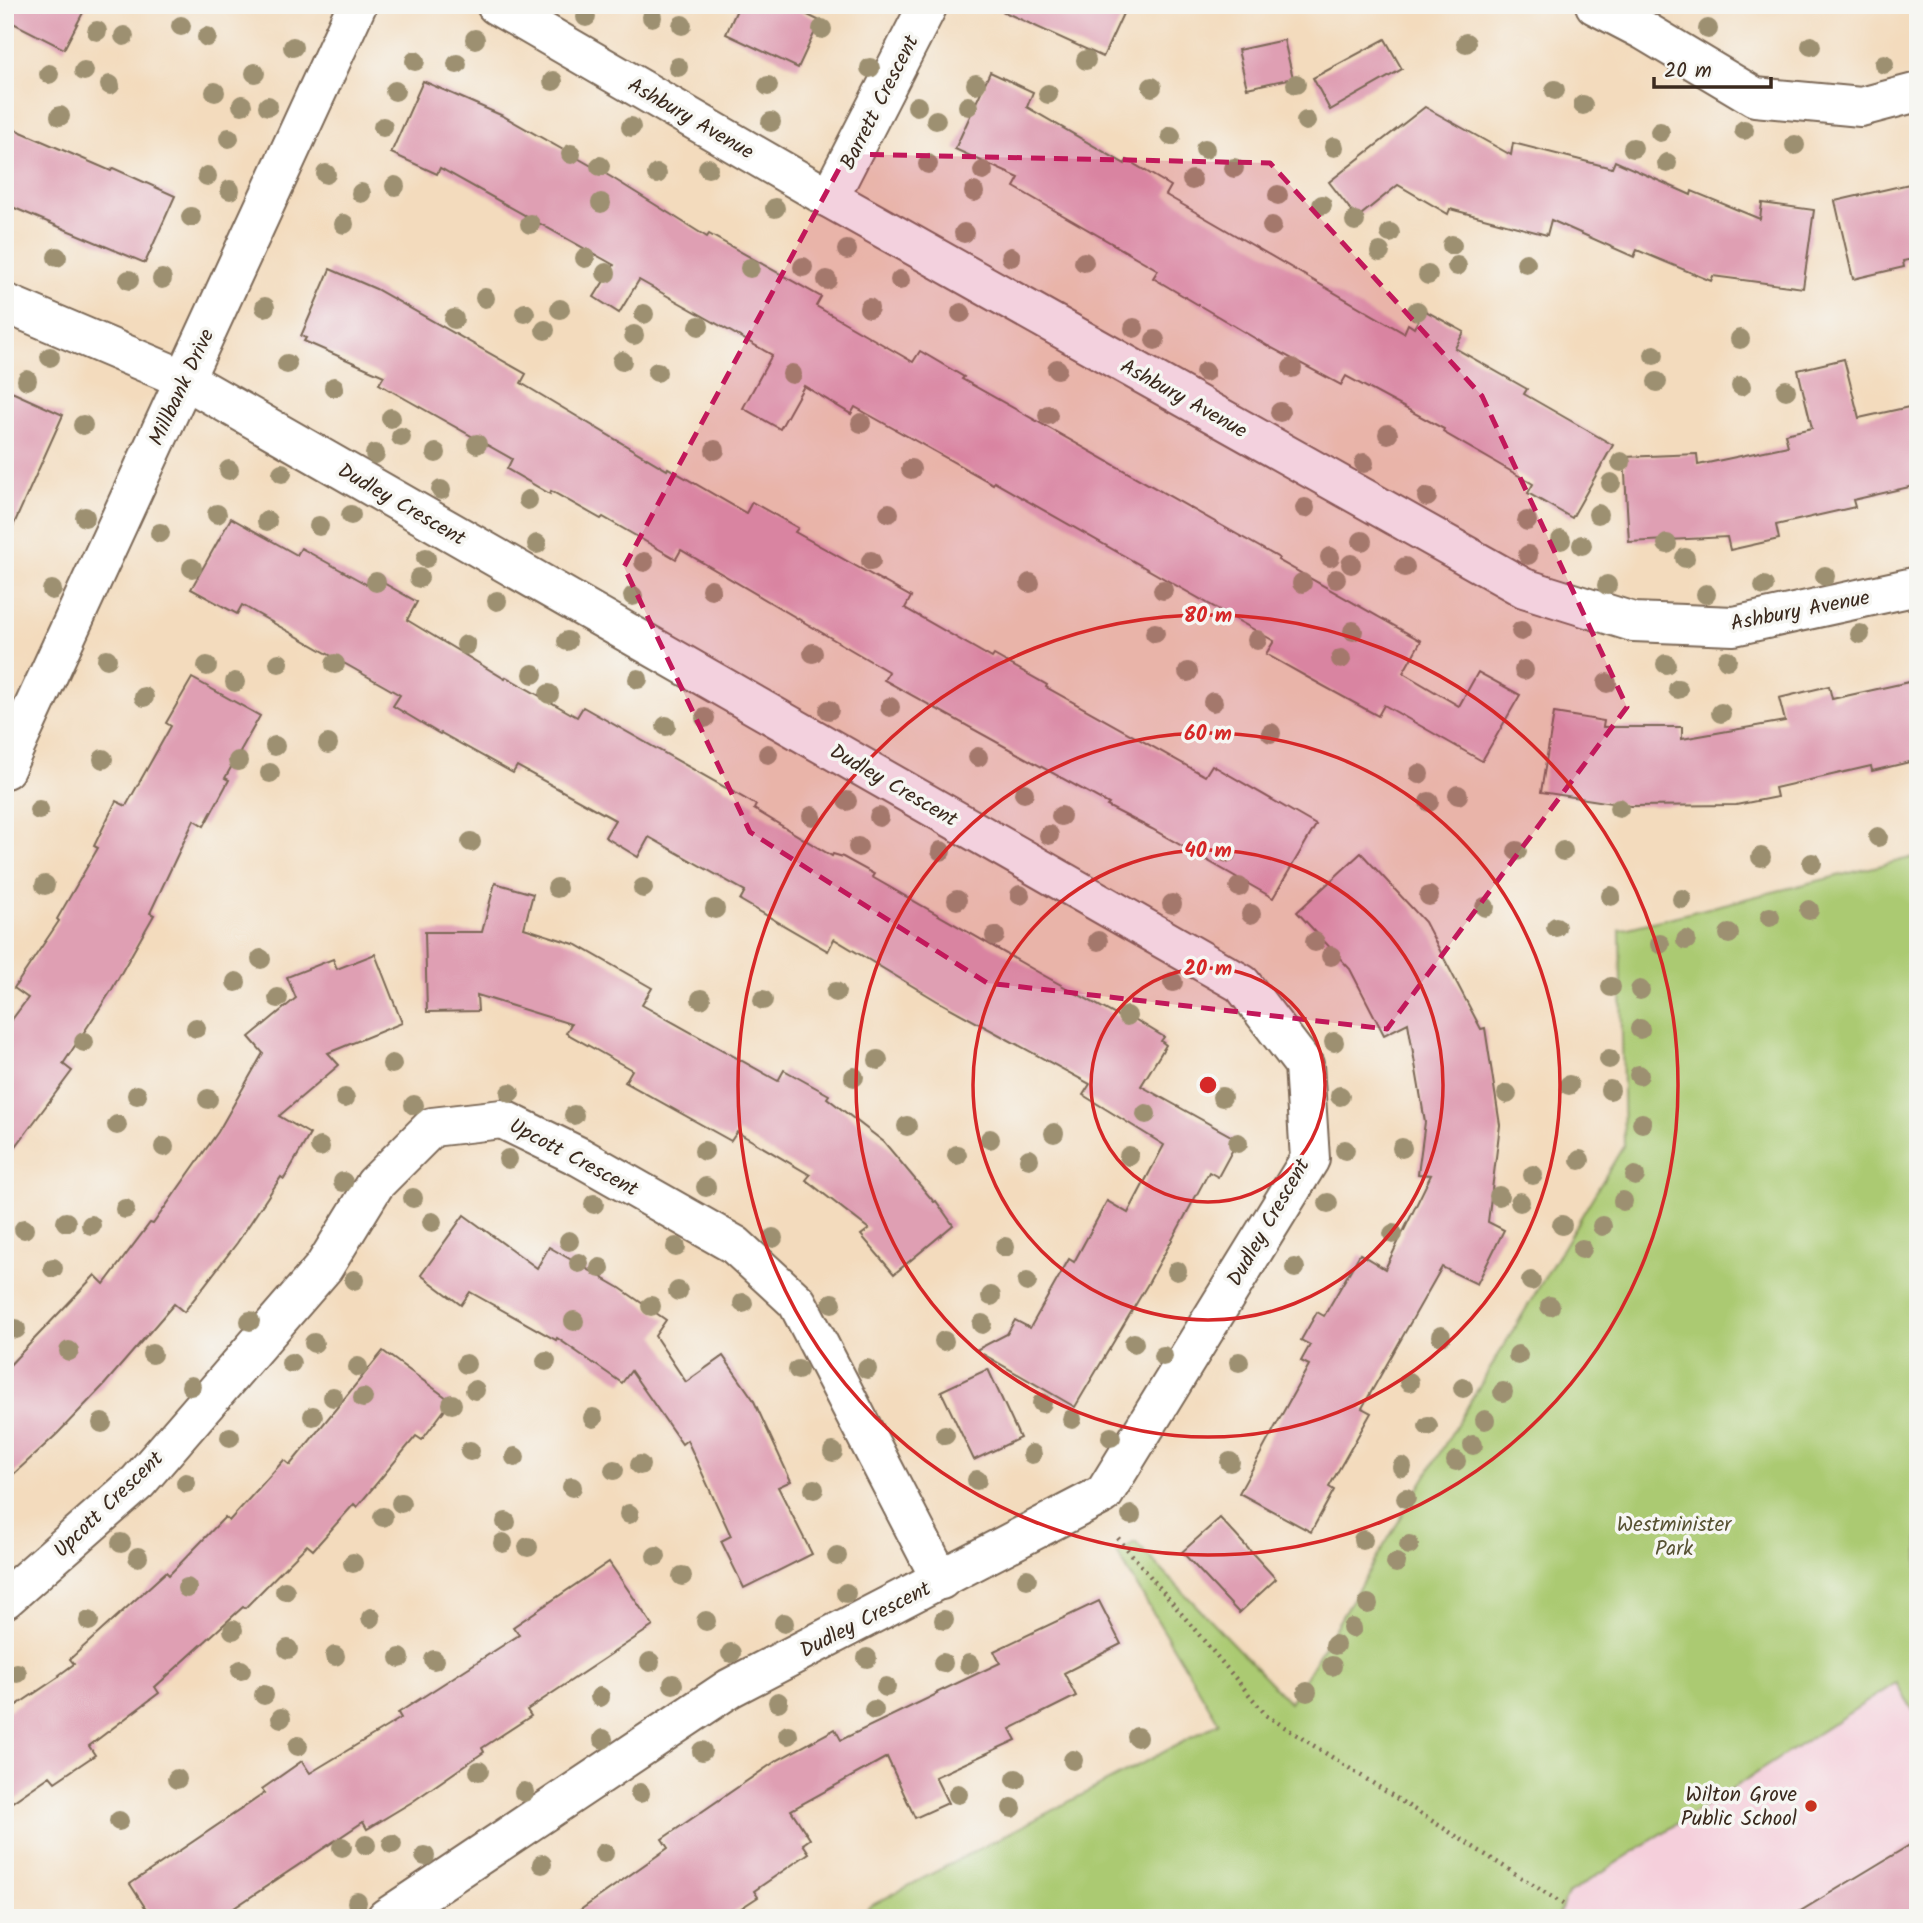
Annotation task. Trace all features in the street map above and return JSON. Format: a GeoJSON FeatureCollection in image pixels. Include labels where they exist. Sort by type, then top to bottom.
{"type":"FeatureCollection","features":[{"type":"Feature","properties":{"kind":"street","name":"Millbank Drive"},"geometry":{"type":"LineString","coordinates":[[5,769],[356,5]]}},
{"type":"Feature","properties":{"kind":"street","name":"Ashbury Avenue"},"geometry":{"type":"LineString","coordinates":[[496,5],[830,198],[1524,588],[1633,622],[1734,626],[1918,586]]}},
{"type":"Feature","properties":{"kind":"street","name":"Barrett Crescent"},"geometry":{"type":"LineString","coordinates":[[830,198],[928,5]]}},
{"type":"Feature","properties":{"kind":"street"},"geometry":{"type":"LineString","coordinates":[[1595,5],[1643,30],[1755,97],[1861,107],[1918,92]]}},
{"type":"Feature","properties":{"kind":"street","name":"Dudley Crescent"},"geometry":{"type":"LineString","coordinates":[[5,303],[184,379],[1242,984],[1304,1065],[1310,1159],[1104,1494],[730,1688],[386,1918]]}},
{"type":"Feature","properties":{"kind":"street","name":"Upcott Crescent"},"geometry":{"type":"LineString","coordinates":[[5,1599],[138,1482],[324,1266],[375,1184],[432,1127],[502,1119],[580,1157],[735,1245],[797,1303],[941,1580]]}},
{"type":"Feature","properties":{"kind":"path"},"geometry":{"type":"LineString","coordinates":[[1118,1538],[1267,1716],[1563,1904]]}},
{"type":"Feature","properties":{"kind":"highlighted area"},"geometry":{"type":"Polygon","coordinates":[[[847,154],[1270,163],[1482,396],[1627,707],[1387,1029],[987,983],[750,832],[624,567],[847,154]]]}},
{"type":"Feature","properties":{"kind":"shaded area","name":"Wilton Grove Public School"},"geometry":{"type":"Polygon","coordinates":[[[1896,1683],[1918,1718],[1918,1918],[1557,1918],[1568,1894],[1896,1683]]]}},
{"type":"Feature","properties":{"kind":"green space","name":"Westminister Park"},"geometry":{"type":"Polygon","coordinates":[[[1918,856],[1918,1718],[1896,1683],[1568,1894],[1557,1918],[854,1918],[874,1904],[1219,1723],[1117,1553],[1135,1542],[1290,1703],[1624,1145],[1620,930],[1918,856]]]}},
{"type":"Feature","properties":{"kind":"building"},"geometry":{"type":"Polygon","coordinates":[[[5,5],[87,5],[64,49],[5,19],[5,5]]]}},
{"type":"Feature","properties":{"kind":"building"},"geometry":{"type":"Polygon","coordinates":[[[739,5],[787,5],[820,21],[798,68],[726,34],[739,5]]]}},
{"type":"Feature","properties":{"kind":"building"},"geometry":{"type":"Polygon","coordinates":[[[989,5],[1127,5],[1103,57],[989,5]]]}},
{"type":"Feature","properties":{"kind":"building"},"geometry":{"type":"Polygon","coordinates":[[[1385,39],[1402,69],[1330,110],[1313,78],[1385,39]]]}},
{"type":"Feature","properties":{"kind":"building"},"geometry":{"type":"Polygon","coordinates":[[[1284,40],[1293,78],[1247,88],[1238,50],[1284,40]]]}},
{"type":"Feature","properties":{"kind":"building"},"geometry":{"type":"Polygon","coordinates":[[[990,72],[1033,92],[1027,107],[1125,164],[1127,160],[1171,186],[1166,195],[1404,333],[1408,324],[1414,328],[1424,310],[1464,332],[1455,348],[1527,389],[1524,394],[1613,445],[1572,518],[1528,493],[1533,484],[1443,432],[1444,429],[1346,376],[1341,385],[1268,346],[1153,278],[1158,270],[1014,187],[1019,178],[955,149],[990,72]]]}},
{"type":"Feature","properties":{"kind":"building"},"geometry":{"type":"Polygon","coordinates":[[[423,81],[503,116],[611,177],[707,237],[709,234],[821,297],[816,306],[913,362],[920,351],[964,377],[962,379],[1421,641],[1403,673],[1459,706],[1478,672],[1520,695],[1482,761],[1384,705],[1378,716],[1266,654],[1274,641],[994,482],[993,484],[855,407],[851,414],[804,386],[780,429],[743,408],[772,355],[639,280],[619,313],[594,297],[614,265],[440,168],[437,174],[391,153],[423,81]]]}},
{"type":"Feature","properties":{"kind":"building"},"geometry":{"type":"Polygon","coordinates":[[[1425,107],[1511,155],[1513,143],[1612,168],[1615,161],[1691,195],[1692,191],[1760,219],[1762,203],[1814,210],[1803,288],[1713,276],[1711,281],[1637,250],[1634,257],[1551,220],[1547,235],[1450,209],[1448,214],[1398,185],[1357,218],[1329,182],[1425,107]]]}},
{"type":"Feature","properties":{"kind":"building"},"geometry":{"type":"Polygon","coordinates":[[[5,125],[175,196],[145,263],[5,204],[5,125]]]}},
{"type":"Feature","properties":{"kind":"building"},"geometry":{"type":"Polygon","coordinates":[[[1918,182],[1918,258],[1903,261],[1904,267],[1853,279],[1835,201],[1918,182]]]}},
{"type":"Feature","properties":{"kind":"building"},"geometry":{"type":"Polygon","coordinates":[[[330,269],[376,289],[526,374],[521,383],[667,470],[668,468],[746,513],[752,502],[798,528],[795,532],[911,597],[905,608],[992,658],[994,655],[1205,776],[1212,765],[1316,825],[1273,898],[884,680],[889,672],[681,550],[676,559],[603,517],[601,519],[551,491],[550,494],[507,469],[512,459],[379,384],[384,376],[304,341],[306,338],[301,336],[330,269]]]}},
{"type":"Feature","properties":{"kind":"building"},"geometry":{"type":"Polygon","coordinates":[[[1844,359],[1859,418],[1918,405],[1918,485],[1853,500],[1855,507],[1776,525],[1779,539],[1730,550],[1727,537],[1629,542],[1624,457],[1697,454],[1698,465],[1788,446],[1785,434],[1812,428],[1798,370],[1844,359]]]}},
{"type":"Feature","properties":{"kind":"building"},"geometry":{"type":"Polygon","coordinates":[[[5,389],[63,415],[5,544],[5,389]]]}},
{"type":"Feature","properties":{"kind":"building"},"geometry":{"type":"Polygon","coordinates":[[[231,518],[297,555],[301,548],[375,589],[380,581],[417,602],[407,620],[505,679],[506,677],[577,717],[583,707],[756,805],[754,809],[832,856],[843,857],[874,874],[872,877],[1043,975],[1128,1022],[1131,1017],[1164,1037],[1161,1041],[1166,1045],[1141,1086],[1238,1140],[1218,1177],[1209,1172],[1149,1282],[1075,1407],[976,1350],[1007,1334],[1015,1320],[1030,1328],[1069,1259],[1074,1262],[1107,1201],[1128,1213],[1164,1145],[1083,1095],[1090,1084],[939,1002],[834,939],[828,951],[740,900],[745,891],[649,837],[638,857],[605,837],[615,820],[517,766],[513,773],[440,734],[393,706],[400,695],[242,605],[237,614],[191,589],[231,518]]]}},
{"type":"Feature","properties":{"kind":"building"},"geometry":{"type":"Polygon","coordinates":[[[192,678],[260,716],[225,778],[229,780],[204,826],[194,820],[150,913],[154,915],[111,991],[63,1064],[72,1071],[5,1161],[5,1029],[28,998],[14,988],[59,921],[57,919],[98,848],[94,846],[116,801],[126,806],[171,726],[166,723],[192,678]]]}},
{"type":"Feature","properties":{"kind":"building"},"geometry":{"type":"Polygon","coordinates":[[[1918,680],[1918,760],[1872,771],[1871,766],[1775,788],[1777,797],[1736,805],[1631,806],[1541,792],[1554,713],[1604,721],[1603,727],[1682,727],[1682,739],[1785,721],[1779,698],[1829,686],[1832,699],[1918,680]]]}},
{"type":"Feature","properties":{"kind":"building"},"geometry":{"type":"Polygon","coordinates":[[[1361,853],[1425,922],[1481,1029],[1485,1028],[1500,1125],[1488,1222],[1504,1230],[1477,1284],[1442,1267],[1362,1408],[1371,1413],[1329,1487],[1334,1490],[1311,1532],[1239,1493],[1309,1365],[1301,1361],[1310,1345],[1301,1340],[1317,1312],[1324,1316],[1360,1254],[1385,1269],[1431,1175],[1418,1174],[1425,1122],[1408,1023],[1384,1035],[1350,969],[1297,912],[1361,853]]]}},
{"type":"Feature","properties":{"kind":"building"},"geometry":{"type":"Polygon","coordinates":[[[495,883],[533,894],[524,928],[577,945],[652,988],[642,1005],[778,1081],[784,1070],[829,1095],[827,1098],[884,1142],[934,1202],[936,1201],[953,1225],[894,1274],[861,1235],[869,1229],[806,1180],[810,1175],[737,1132],[731,1141],[625,1082],[632,1070],[566,1033],[571,1024],[477,995],[478,1011],[427,1012],[425,932],[482,932],[495,883]]]}},
{"type":"Feature","properties":{"kind":"building"},"geometry":{"type":"Polygon","coordinates":[[[375,954],[402,1023],[328,1053],[339,1065],[279,1116],[310,1134],[284,1179],[281,1177],[237,1243],[184,1312],[174,1304],[103,1386],[5,1482],[5,1370],[95,1275],[104,1284],[150,1223],[153,1224],[218,1132],[263,1053],[249,1037],[296,998],[287,977],[333,959],[337,969],[375,954]]]}},
{"type":"Feature","properties":{"kind":"building"},"geometry":{"type":"Polygon","coordinates":[[[464,1215],[537,1268],[549,1247],[620,1288],[666,1320],[655,1336],[686,1382],[723,1356],[753,1399],[791,1481],[778,1487],[812,1554],[744,1588],[721,1541],[731,1536],[687,1440],[682,1444],[631,1371],[622,1383],[557,1338],[556,1340],[470,1292],[461,1305],[421,1275],[464,1215]]]}},
{"type":"Feature","properties":{"kind":"building"},"geometry":{"type":"Polygon","coordinates":[[[383,1351],[451,1401],[422,1440],[416,1436],[357,1507],[354,1504],[313,1550],[307,1545],[245,1608],[155,1687],[159,1693],[89,1746],[95,1755],[55,1782],[50,1776],[5,1807],[5,1713],[74,1664],[70,1659],[166,1572],[169,1575],[225,1517],[229,1521],[284,1460],[290,1465],[383,1351]]]}},
{"type":"Feature","properties":{"kind":"building"},"geometry":{"type":"Polygon","coordinates":[[[988,1369],[1020,1438],[974,1460],[941,1391],[988,1369]]]}},
{"type":"Feature","properties":{"kind":"building"},"geometry":{"type":"Polygon","coordinates":[[[1220,1518],[1276,1579],[1239,1613],[1182,1552],[1220,1518]]]}},
{"type":"Feature","properties":{"kind":"building"},"geometry":{"type":"Polygon","coordinates":[[[609,1562],[653,1626],[527,1710],[531,1716],[482,1748],[484,1752],[412,1802],[367,1829],[363,1822],[219,1918],[152,1918],[130,1884],[265,1793],[262,1789],[302,1761],[310,1773],[401,1718],[398,1713],[519,1635],[513,1627],[609,1562]]]}},
{"type":"Feature","properties":{"kind":"building"},"geometry":{"type":"Polygon","coordinates":[[[1099,1601],[1121,1644],[1064,1673],[1076,1696],[1010,1729],[1016,1740],[935,1777],[948,1803],[915,1818],[887,1757],[791,1810],[810,1839],[803,1844],[809,1853],[754,1891],[758,1897],[726,1918],[569,1918],[668,1848],[662,1839],[776,1761],[835,1729],[841,1740],[1000,1663],[994,1651],[1099,1601]]]}},
{"type":"Feature","properties":{"kind":"building"},"geometry":{"type":"Polygon","coordinates":[[[1918,1840],[1918,1918],[1789,1918],[1918,1840]]]}},
{"type":"Feature","properties":{"kind":"place","name":"Wilton Grove Public School"},"geometry":{"type":"Point","coordinates":[1811,1806]}}]}
